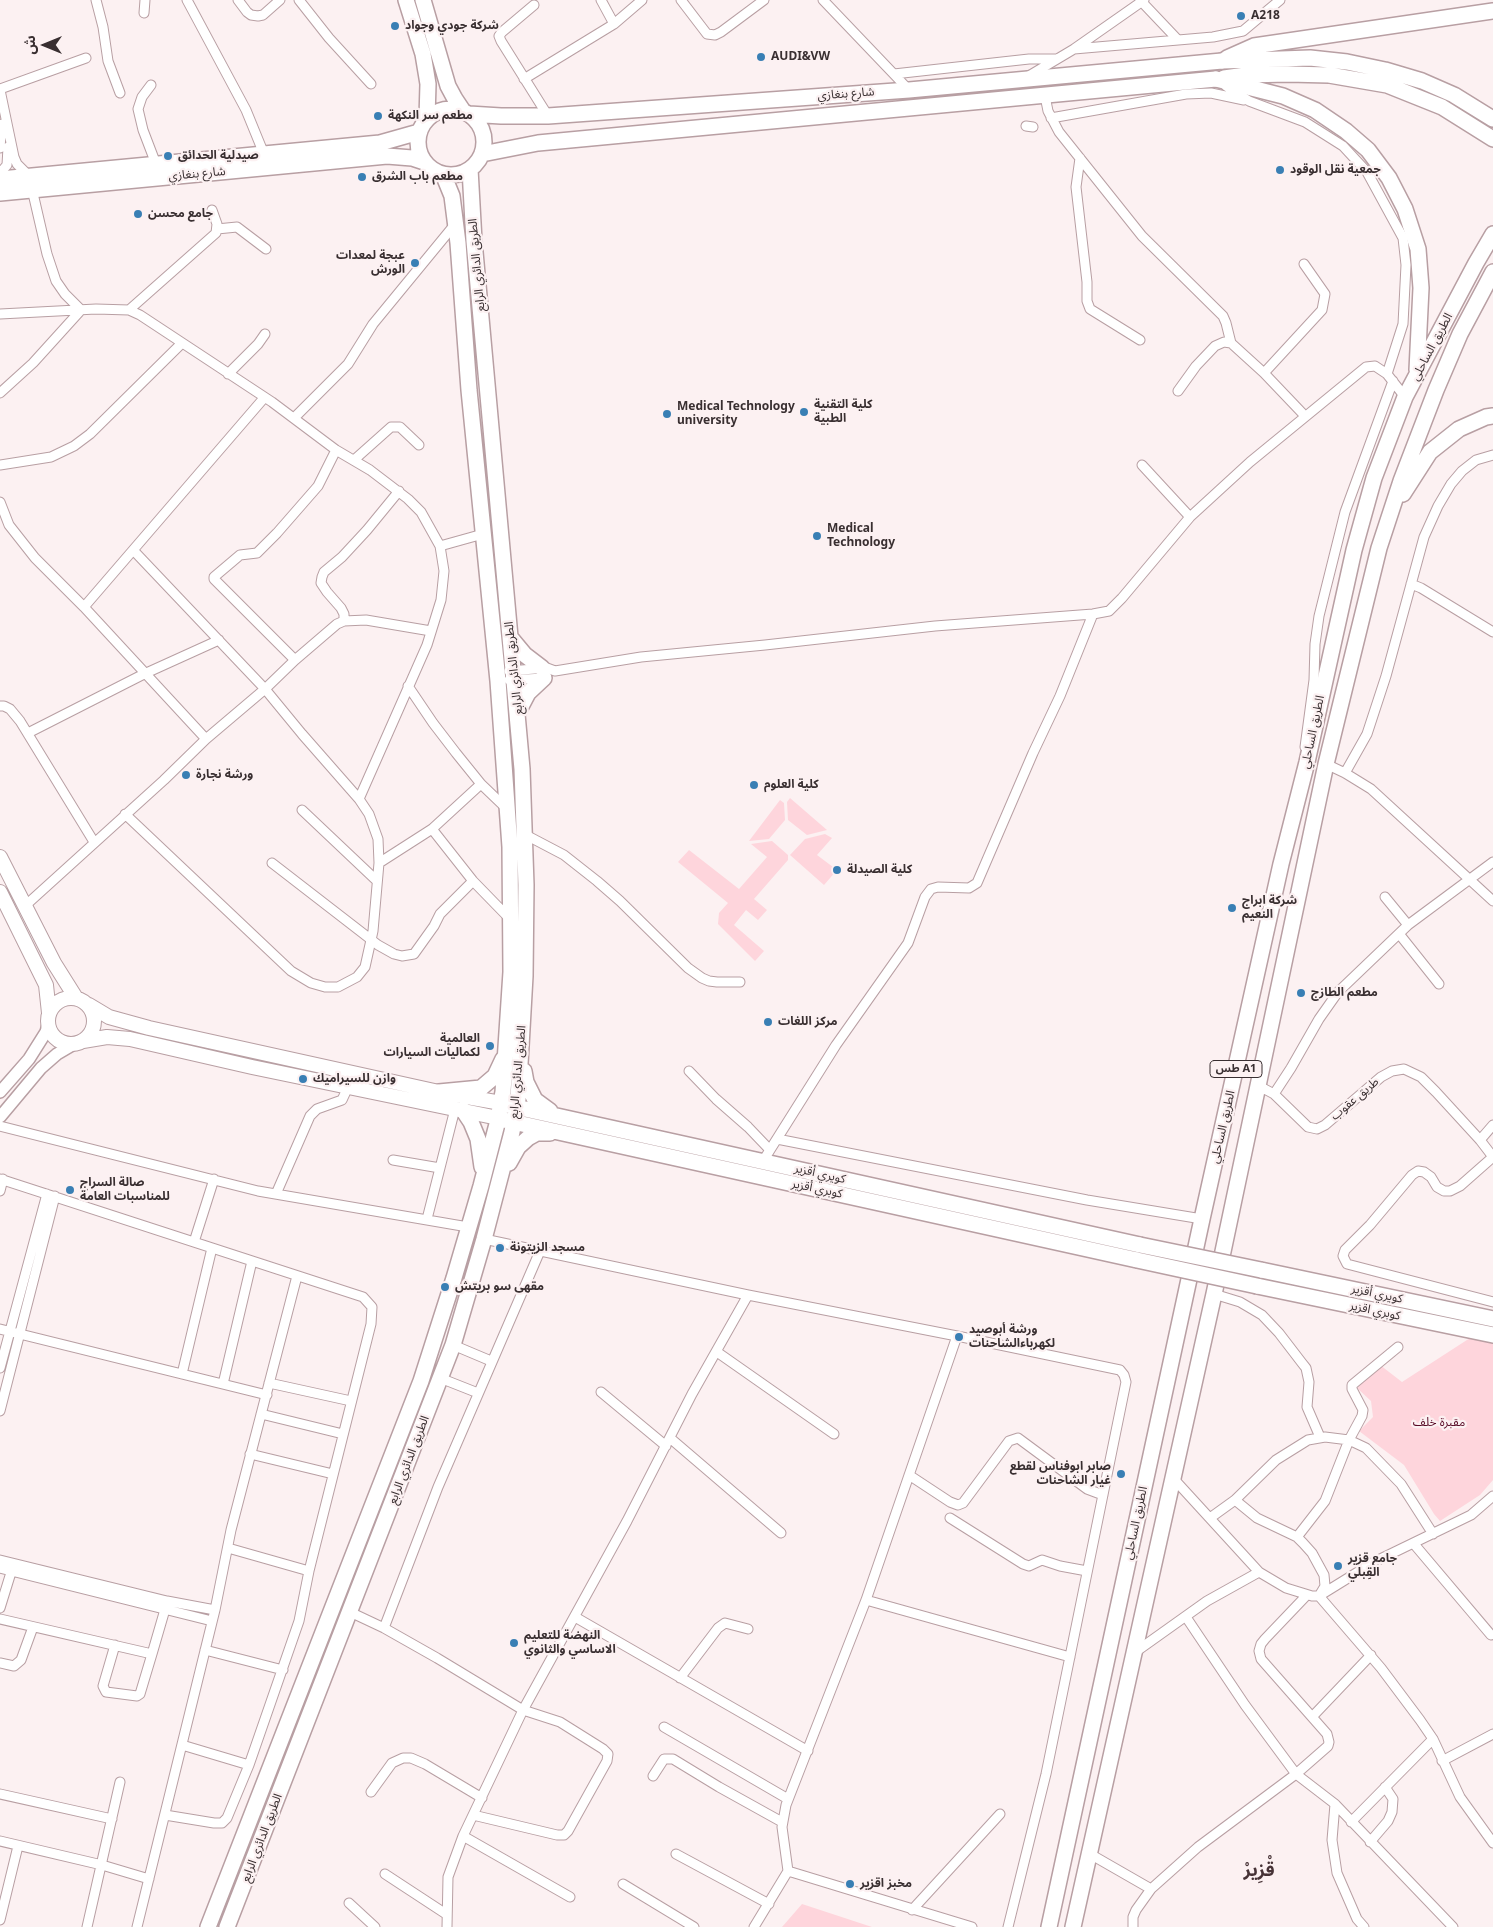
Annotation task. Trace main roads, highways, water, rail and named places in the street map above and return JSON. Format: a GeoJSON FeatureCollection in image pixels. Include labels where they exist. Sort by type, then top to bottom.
{"type":"FeatureCollection","features":[{"type":"Feature","properties":{"kind":"main road"},"geometry":{"type":"LineString","coordinates":[[406,0],[424,61],[428,98],[427,118],[419,132],[417,145],[424,162],[432,170],[443,174],[460,174],[475,165],[482,154],[484,138],[478,123],[455,99],[448,86],[423,0]]}},
{"type":"Feature","properties":{"kind":"main road"},"geometry":{"type":"LineString","coordinates":[[1222,61],[1254,46],[1493,12]]}},
{"type":"Feature","properties":{"kind":"main road","name":"شارع بنغازي"},"geometry":{"type":"LineString","coordinates":[[466,112],[501,116],[548,116],[910,90],[1222,61],[1310,58],[1347,62],[1385,70],[1422,81],[1454,95],[1493,119]]}},
{"type":"Feature","properties":{"kind":"main road","name":"شارع بنغازي"},"geometry":{"type":"LineString","coordinates":[[482,154],[538,143],[1045,96],[1246,75],[1288,74],[1360,80],[1410,93],[1442,107],[1493,139]]}},
{"type":"Feature","properties":{"kind":"main road"},"geometry":{"type":"LineString","coordinates":[[1216,79],[1283,96],[1315,110],[1346,131],[1368,150],[1389,178],[1405,209],[1418,249],[1421,288],[1417,374]]}},
{"type":"Feature","properties":{"kind":"main road"},"geometry":{"type":"LineString","coordinates":[[945,86],[947,105]]}},
{"type":"Feature","properties":{"kind":"main road"},"geometry":{"type":"LineString","coordinates":[[427,118],[440,110],[448,108],[466,112]]}},
{"type":"Feature","properties":{"kind":"main road","name":"شارع بنغازي"},"geometry":{"type":"LineString","coordinates":[[0,193],[31,183],[156,164],[380,143],[419,132]]}},
{"type":"Feature","properties":{"kind":"main road","name":"شارع بنغازي"},"geometry":{"type":"LineString","coordinates":[[0,179],[31,183],[387,156],[412,158],[424,162]]}},
{"type":"Feature","properties":{"kind":"main road","name":"الطريق الدائري الرابع"},"geometry":{"type":"LineString","coordinates":[[227,1927],[453,1345],[484,1239],[514,1122],[521,1056],[526,894],[524,834],[518,712],[475,250],[470,169]]}},
{"type":"Feature","properties":{"kind":"main road","name":"الطريق الدائري الرابع"},"geometry":{"type":"LineString","coordinates":[[208,1927],[421,1381],[481,1186],[499,1111],[507,1043],[511,972],[510,847],[498,676],[469,390],[456,223],[452,196],[443,174]]}},
{"type":"Feature","properties":{"kind":"main road","name":"الطريق الساحلي"},"geometry":{"type":"LineString","coordinates":[[1049,1927],[1202,1219],[1354,550],[1374,478],[1405,397],[1493,234]]}},
{"type":"Feature","properties":{"kind":"main road","name":"الطريق الساحلي"},"geometry":{"type":"LineString","coordinates":[[1073,1927],[1214,1294],[1326,764],[1379,548],[1400,481],[1436,390],[1460,334],[1493,272]]}},
{"type":"Feature","properties":{"kind":"main road"},"geometry":{"type":"LineString","coordinates":[[1379,548],[1406,490],[1430,452],[1459,429],[1486,417],[1493,416]]}},
{"type":"Feature","properties":{"kind":"main road"},"geometry":{"type":"LineString","coordinates":[[510,637],[522,653],[547,672],[528,694],[518,712]]}},
{"type":"Feature","properties":{"kind":"main road"},"geometry":{"type":"LineString","coordinates":[[0,857],[54,963],[76,998],[109,1016],[126,1023],[439,1092],[499,1111]]}},
{"type":"Feature","properties":{"kind":"main road"},"geometry":{"type":"LineString","coordinates":[[0,892],[46,985],[49,1019],[53,1035],[62,1042],[79,1043],[97,1038],[130,1039],[459,1110],[499,1111]]}},
{"type":"Feature","properties":{"kind":"main road"},"geometry":{"type":"LineString","coordinates":[[49,1019],[52,1007],[63,999],[76,998]]}},
{"type":"Feature","properties":{"kind":"main road"},"geometry":{"type":"LineString","coordinates":[[79,1043],[89,1037],[94,1024],[89,1005]]}},
{"type":"Feature","properties":{"kind":"main road"},"geometry":{"type":"LineString","coordinates":[[439,1092],[474,1090],[486,1085],[494,1076],[502,1061],[507,1043]]}},
{"type":"Feature","properties":{"kind":"main road"},"geometry":{"type":"LineString","coordinates":[[521,1056],[526,1082],[535,1100],[542,1106],[570,1118]]}},
{"type":"Feature","properties":{"kind":"main road","name":"كويري أقزير"},"geometry":{"type":"LineString","coordinates":[[499,1111],[516,1107],[767,1155],[1138,1252],[1261,1270],[1493,1319]]}},
{"type":"Feature","properties":{"kind":"main road"},"geometry":{"type":"LineString","coordinates":[[459,1110],[471,1122],[478,1139],[482,1161],[481,1186]]}},
{"type":"Feature","properties":{"kind":"main road","name":"كوبري أقزير"},"geometry":{"type":"LineString","coordinates":[[499,1111],[514,1122],[567,1134],[1138,1252]]}},
{"type":"Feature","properties":{"kind":"main road"},"geometry":{"type":"LineString","coordinates":[[499,1182],[518,1147],[528,1138],[537,1134],[567,1134]]}},
{"type":"Feature","properties":{"kind":"main road","name":"كوبري اقزير"},"geometry":{"type":"LineString","coordinates":[[1138,1252],[1257,1286],[1493,1335]]}},
{"type":"Feature","properties":{"kind":"place","name":"A218"},"geometry":{"type":"Point","coordinates":[1241,16]}},
{"type":"Feature","properties":{"kind":"place","name":"شركة جودي وجواد"},"geometry":{"type":"Point","coordinates":[395,26]}},
{"type":"Feature","properties":{"kind":"place","name":"AUDI&VW"},"geometry":{"type":"Point","coordinates":[761,57]}},
{"type":"Feature","properties":{"kind":"place","name":"مطعم سر النكهة"},"geometry":{"type":"Point","coordinates":[378,116]}},
{"type":"Feature","properties":{"kind":"place","name":"صيدلية الحدائق"},"geometry":{"type":"Point","coordinates":[168,156]}},
{"type":"Feature","properties":{"kind":"place","name":"جمعية نقل الوقود"},"geometry":{"type":"Point","coordinates":[1280,170]}},
{"type":"Feature","properties":{"kind":"place","name":"مطعم باب الشرق"},"geometry":{"type":"Point","coordinates":[362,177]}},
{"type":"Feature","properties":{"kind":"place","name":"جامع محسن"},"geometry":{"type":"Point","coordinates":[138,214]}},
{"type":"Feature","properties":{"kind":"place","name":"عبجة لمعدات الورش"},"geometry":{"type":"Point","coordinates":[415,263]}},
{"type":"Feature","properties":{"kind":"place","name":"كلية التقنية الطبية"},"geometry":{"type":"Point","coordinates":[804,412]}},
{"type":"Feature","properties":{"kind":"place","name":"Medical Technology university"},"geometry":{"type":"Point","coordinates":[667,414]}},
{"type":"Feature","properties":{"kind":"place","name":"Medical Technology"},"geometry":{"type":"Point","coordinates":[817,536]}},
{"type":"Feature","properties":{"kind":"place","name":"ورشة نجارة"},"geometry":{"type":"Point","coordinates":[186,775]}},
{"type":"Feature","properties":{"kind":"place","name":"كلية العلوم"},"geometry":{"type":"Point","coordinates":[754,785]}},
{"type":"Feature","properties":{"kind":"place","name":"كلية الصيدلة"},"geometry":{"type":"Point","coordinates":[837,870]}},
{"type":"Feature","properties":{"kind":"place","name":"شركة ابراج النعيم"},"geometry":{"type":"Point","coordinates":[1232,908]}},
{"type":"Feature","properties":{"kind":"place","name":"مطعم الطازج"},"geometry":{"type":"Point","coordinates":[1301,993]}},
{"type":"Feature","properties":{"kind":"place","name":"مركز اللغات"},"geometry":{"type":"Point","coordinates":[768,1022]}},
{"type":"Feature","properties":{"kind":"place","name":"العالمية لكماليات السيارات"},"geometry":{"type":"Point","coordinates":[490,1046]}},
{"type":"Feature","properties":{"kind":"place","name":"وازن للسيراميك"},"geometry":{"type":"Point","coordinates":[303,1079]}},
{"type":"Feature","properties":{"kind":"place","name":"صالة السراج للمناسبات العامة"},"geometry":{"type":"Point","coordinates":[70,1190]}},
{"type":"Feature","properties":{"kind":"place","name":"مسجد الزيتونة"},"geometry":{"type":"Point","coordinates":[500,1248]}},
{"type":"Feature","properties":{"kind":"place","name":"مقهى سو بريتش"},"geometry":{"type":"Point","coordinates":[445,1287]}},
{"type":"Feature","properties":{"kind":"place","name":"ورشة أبوصيد لكهرباءالشاحنات"},"geometry":{"type":"Point","coordinates":[959,1337]}},
{"type":"Feature","properties":{"kind":"place","name":"صابر ابوفناس لقطع غيار الشاحنات"},"geometry":{"type":"Point","coordinates":[1121,1474]}},
{"type":"Feature","properties":{"kind":"place","name":"جامع قزير القِبلي"},"geometry":{"type":"Point","coordinates":[1338,1566]}},
{"type":"Feature","properties":{"kind":"place","name":"النهضة للتعليم الاساسي والثانوي"},"geometry":{"type":"Point","coordinates":[514,1643]}},
{"type":"Feature","properties":{"kind":"place","name":"مخبز اقزير"},"geometry":{"type":"Point","coordinates":[850,1884]}},
{"type":"Feature","properties":{"kind":"district","name":"قْزِيرْ"},"geometry":{"type":"Point","coordinates":[1259,1871]}},
{"type":"Feature","properties":{"kind":"park label","name":"مقبرة خلف"},"geometry":{"type":"Point","coordinates":[1439,1423]}}]}
